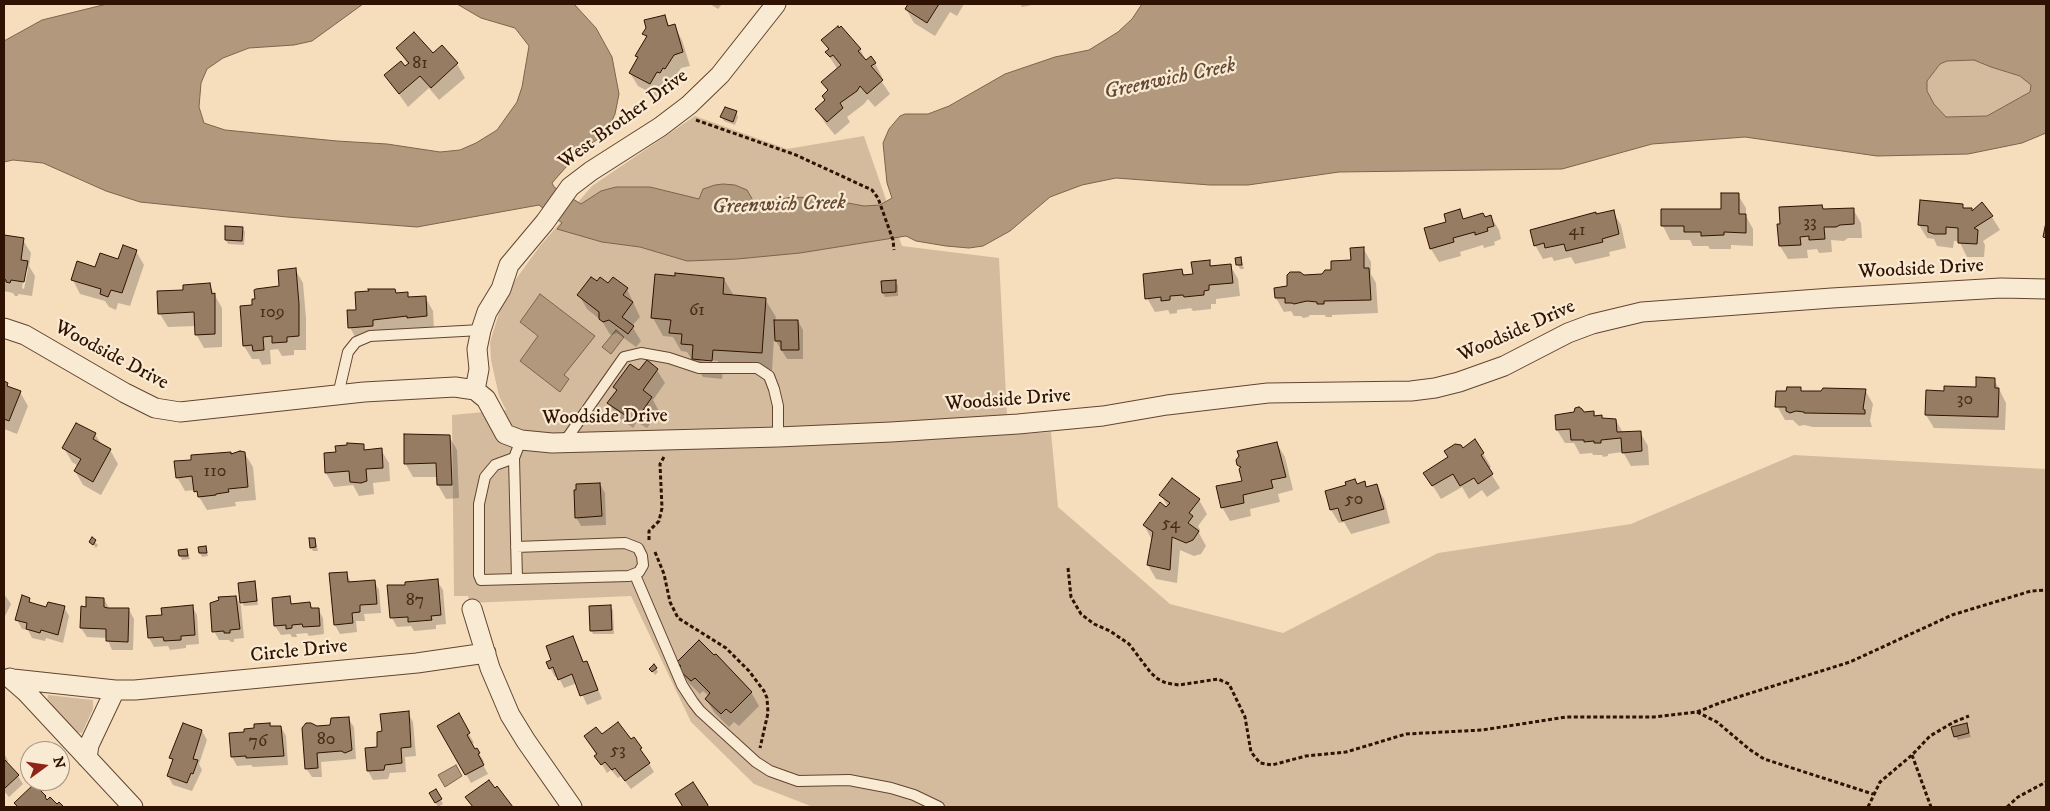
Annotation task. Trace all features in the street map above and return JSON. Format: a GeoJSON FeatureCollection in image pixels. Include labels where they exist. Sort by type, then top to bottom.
{"type":"FeatureCollection","features":[{"type":"Feature","properties":{"kind":"street","name":"West Brother Drive"},"geometry":{"type":"LineString","coordinates":[[475,390],[479,370],[477,349],[480,330],[487,312],[501,289],[509,265],[545,222],[570,187],[678,114],[720,75],[776,4]]}},
{"type":"Feature","properties":{"kind":"street","name":"Woodside Drive"},"geometry":{"type":"LineString","coordinates":[[4,328],[25,335],[155,408],[180,412],[338,395],[455,387],[475,390],[486,399],[505,434],[521,440],[552,443],[565,441],[778,437],[1018,424],[1103,416],[1167,405],[1268,393],[1411,391],[1436,388],[1459,382],[1504,366],[1592,324],[1642,312],[1842,297],[2001,288],[2046,289]]}},
{"type":"Feature","properties":{"kind":"street"},"geometry":{"type":"LineString","coordinates":[[472,608],[505,704],[517,728],[572,807]]}},
{"type":"Feature","properties":{"kind":"street","name":"Circle Drive"},"geometry":{"type":"LineString","coordinates":[[8,677],[115,690],[156,689],[417,663],[486,653]]}},
{"type":"Feature","properties":{"kind":"street","name":"Circle Drive"},"geometry":{"type":"LineString","coordinates":[[8,677],[134,807]]}},
{"type":"Feature","properties":{"kind":"street"},"geometry":{"type":"LineString","coordinates":[[87,758],[89,745],[115,690]]}},
{"type":"Feature","properties":{"kind":"lane"},"geometry":{"type":"LineString","coordinates":[[338,395],[348,352],[356,342],[370,336],[480,330]]}},
{"type":"Feature","properties":{"kind":"lane"},"geometry":{"type":"LineString","coordinates":[[565,441],[624,358],[641,353],[669,358],[698,368],[757,368],[769,376],[774,389],[778,406],[778,437]]}},
{"type":"Feature","properties":{"kind":"lane"},"geometry":{"type":"LineString","coordinates":[[517,579],[514,458],[521,440]]}},
{"type":"Feature","properties":{"kind":"lane"},"geometry":{"type":"LineString","coordinates":[[514,458],[496,465],[485,477],[479,504],[479,575],[484,581],[635,575],[641,569],[642,556],[638,548],[625,543],[516,547]]}},
{"type":"Feature","properties":{"kind":"lane"},"geometry":{"type":"LineString","coordinates":[[635,575],[682,685],[700,711],[756,762],[770,771],[798,781],[849,780],[892,788],[914,795],[939,807]]}},
{"type":"Feature","properties":{"kind":"path"},"geometry":{"type":"LineString","coordinates":[[678,114],[796,155],[872,190],[878,198],[893,240],[894,250]]}},
{"type":"Feature","properties":{"kind":"path"},"geometry":{"type":"LineString","coordinates":[[669,452],[660,464],[662,508],[659,521],[649,532],[650,542],[662,566],[670,602],[678,618],[726,648],[758,682],[768,698],[767,724],[756,762]]}},
{"type":"Feature","properties":{"kind":"path"},"geometry":{"type":"LineString","coordinates":[[1068,568],[1070,597],[1081,614],[1094,624],[1110,631],[1129,644],[1151,673],[1158,679],[1166,683],[1179,685],[1218,679],[1229,684],[1245,717],[1251,752],[1265,765],[1277,765],[1306,756],[1346,752],[1406,734],[1482,730],[1566,717],[1654,718],[1697,712],[1722,702],[1850,662],[1952,615],[2030,591],[2046,590]]}},
{"type":"Feature","properties":{"kind":"path"},"geometry":{"type":"LineString","coordinates":[[1697,712],[1717,722],[1764,759],[1848,784],[1873,794]]}},
{"type":"Feature","properties":{"kind":"path"},"geometry":{"type":"LineString","coordinates":[[1868,807],[1880,782],[1912,755],[1921,744],[1939,730],[1969,716]]}},
{"type":"Feature","properties":{"kind":"path"},"geometry":{"type":"LineString","coordinates":[[1912,755],[1931,807]]}},
{"type":"Feature","properties":{"kind":"path"},"geometry":{"type":"LineString","coordinates":[[2007,807],[2018,797],[2046,782]]}},
{"type":"Feature","properties":{"kind":"shaded area"},"geometry":{"type":"Polygon","coordinates":[[[1974,60],[2020,76],[2031,85],[2030,92],[1987,116],[1946,117],[1934,104],[1927,91],[1927,81],[1940,64],[1947,61],[1974,60]]]}},
{"type":"Feature","properties":{"kind":"shaded area"},"geometry":{"type":"Polygon","coordinates":[[[695,116],[787,149],[864,136],[902,246],[999,258],[1008,435],[1051,432],[1058,507],[1170,604],[1283,633],[1438,553],[1631,524],[1794,455],[2046,469],[2046,807],[813,807],[754,784],[691,722],[631,596],[470,603],[468,596],[454,596],[452,415],[506,410],[499,396],[491,360],[490,342],[505,294],[540,246],[592,186],[695,116]]]}},
{"type":"Feature","properties":{"kind":"shaded area"},"geometry":{"type":"Polygon","coordinates":[[[48,695],[93,700],[93,709],[82,733],[76,732],[47,701],[48,695]]]}},
{"type":"Feature","properties":{"kind":"water","name":"Greenwich Creek"},"geometry":{"type":"Polygon","coordinates":[[[107,4],[363,4],[312,41],[294,45],[249,48],[223,58],[207,69],[201,83],[199,107],[204,123],[225,130],[387,144],[440,152],[460,150],[497,130],[517,102],[522,87],[529,46],[515,28],[481,18],[457,4],[574,4],[596,28],[612,57],[619,94],[615,114],[606,134],[581,150],[552,183],[554,187],[581,204],[601,191],[616,187],[650,187],[699,199],[703,189],[723,184],[735,185],[747,190],[755,204],[792,197],[821,198],[864,206],[880,205],[892,198],[887,183],[883,143],[889,129],[900,116],[905,114],[928,114],[949,106],[1005,74],[1055,57],[1089,50],[1118,32],[1132,19],[1142,4],[2046,4],[2046,133],[2022,143],[1968,154],[1877,156],[1745,137],[1652,144],[1562,169],[1339,172],[1248,185],[1210,185],[1116,178],[1082,185],[1050,197],[1010,231],[983,246],[969,248],[946,246],[916,241],[906,236],[800,253],[737,259],[687,261],[640,247],[602,242],[557,229],[562,223],[539,205],[417,227],[287,217],[140,202],[106,191],[43,163],[13,160],[4,162],[4,41],[42,20],[107,4]],[[1974,60],[1947,61],[1940,64],[1927,81],[1927,91],[1934,104],[1946,117],[1987,116],[2030,92],[2031,85],[2020,76],[1974,60]]]}},
{"type":"Feature","properties":{"kind":"water"},"geometry":{"type":"Polygon","coordinates":[[[540,294],[595,336],[564,375],[569,379],[560,392],[520,361],[538,336],[520,322],[540,294]]]}},
{"type":"Feature","properties":{"kind":"water"},"geometry":{"type":"Polygon","coordinates":[[[616,330],[624,337],[611,354],[602,347],[616,330]]]}},
{"type":"Feature","properties":{"kind":"water"},"geometry":{"type":"Polygon","coordinates":[[[456,765],[462,776],[445,787],[438,775],[456,765]]]}},
{"type":"Feature","properties":{"kind":"building"},"geometry":{"type":"Polygon","coordinates":[[[908,4],[939,4],[927,23],[905,9],[908,4]]]}},
{"type":"Feature","properties":{"kind":"building"},"geometry":{"type":"Polygon","coordinates":[[[665,15],[668,26],[675,24],[683,52],[674,55],[665,69],[663,68],[660,73],[657,72],[650,84],[629,73],[638,57],[635,56],[647,36],[642,34],[646,28],[644,20],[665,15]]]}},
{"type":"Feature","properties":{"kind":"building"},"geometry":{"type":"Polygon","coordinates":[[[838,26],[839,28],[841,26],[861,49],[858,51],[866,60],[871,56],[876,63],[871,66],[883,80],[867,94],[860,86],[857,91],[840,103],[843,108],[827,122],[815,109],[825,100],[822,96],[828,90],[821,82],[841,65],[833,55],[830,57],[825,52],[829,49],[821,40],[838,26]]]}},
{"type":"Feature","properties":{"kind":"building"},"geometry":{"type":"Polygon","coordinates":[[[414,32],[433,53],[442,45],[458,63],[431,88],[420,76],[399,94],[384,75],[401,61],[405,66],[409,63],[396,48],[414,32]]]}},
{"type":"Feature","properties":{"kind":"building"},"geometry":{"type":"Polygon","coordinates":[[[725,107],[737,111],[733,122],[720,117],[725,107]]]}},
{"type":"Feature","properties":{"kind":"building"},"geometry":{"type":"Polygon","coordinates":[[[1721,193],[1739,193],[1739,214],[1746,214],[1746,233],[1724,232],[1724,235],[1701,236],[1701,232],[1684,232],[1684,226],[1661,226],[1661,209],[1721,209],[1721,193]]]}},
{"type":"Feature","properties":{"kind":"building"},"geometry":{"type":"Polygon","coordinates":[[[1920,200],[1963,204],[1963,208],[1972,208],[1972,211],[1982,202],[1993,216],[1974,228],[1978,230],[1977,244],[1958,243],[1958,228],[1946,227],[1946,234],[1934,234],[1928,232],[1928,226],[1918,225],[1920,200]]]}},
{"type":"Feature","properties":{"kind":"building"},"geometry":{"type":"Polygon","coordinates":[[[1822,205],[1823,209],[1854,208],[1854,224],[1824,227],[1825,239],[1809,240],[1809,236],[1800,237],[1801,245],[1779,246],[1777,224],[1780,224],[1779,207],[1822,205]]]}},
{"type":"Feature","properties":{"kind":"building"},"geometry":{"type":"Polygon","coordinates":[[[1460,209],[1463,219],[1483,213],[1485,217],[1491,215],[1494,226],[1487,228],[1488,231],[1475,235],[1475,232],[1453,238],[1454,242],[1430,249],[1424,228],[1446,222],[1444,214],[1460,209]]]}},
{"type":"Feature","properties":{"kind":"building"},"geometry":{"type":"Polygon","coordinates":[[[1614,210],[1619,234],[1602,239],[1603,242],[1566,251],[1564,244],[1545,248],[1544,243],[1534,246],[1530,230],[1596,212],[1596,214],[1614,210]]]}},
{"type":"Feature","properties":{"kind":"building"},"geometry":{"type":"Polygon","coordinates":[[[2046,222],[2046,238],[2043,237],[2046,222]]]}},
{"type":"Feature","properties":{"kind":"building"},"geometry":{"type":"Polygon","coordinates":[[[225,226],[243,227],[242,241],[225,240],[225,226]]]}},
{"type":"Feature","properties":{"kind":"building"},"geometry":{"type":"Polygon","coordinates":[[[4,235],[24,238],[21,260],[28,261],[24,282],[11,280],[10,283],[4,279],[4,235]]]}},
{"type":"Feature","properties":{"kind":"building"},"geometry":{"type":"Polygon","coordinates":[[[123,245],[137,250],[122,293],[111,290],[108,297],[100,294],[101,289],[71,280],[77,261],[95,267],[100,253],[118,259],[123,245]]]}},
{"type":"Feature","properties":{"kind":"building"},"geometry":{"type":"Polygon","coordinates":[[[1364,247],[1364,268],[1369,268],[1371,300],[1324,301],[1324,304],[1307,301],[1294,304],[1285,303],[1285,298],[1275,298],[1274,288],[1287,286],[1287,275],[1290,272],[1300,272],[1304,275],[1322,274],[1325,270],[1331,270],[1331,261],[1351,260],[1350,248],[1364,247]]]}},
{"type":"Feature","properties":{"kind":"building"},"geometry":{"type":"Polygon","coordinates":[[[1241,257],[1242,265],[1236,265],[1235,258],[1241,257]]]}},
{"type":"Feature","properties":{"kind":"building"},"geometry":{"type":"Polygon","coordinates":[[[1210,260],[1210,266],[1231,264],[1233,283],[1209,285],[1209,290],[1204,291],[1204,295],[1170,296],[1170,300],[1161,301],[1161,297],[1145,299],[1143,274],[1182,269],[1183,275],[1193,274],[1191,262],[1210,260]]]}},
{"type":"Feature","properties":{"kind":"building"},"geometry":{"type":"Polygon","coordinates":[[[296,268],[299,336],[287,337],[287,342],[272,343],[272,336],[263,337],[264,350],[253,351],[252,345],[243,346],[240,306],[252,305],[252,299],[255,299],[254,290],[279,286],[278,270],[296,268]]]}},
{"type":"Feature","properties":{"kind":"building"},"geometry":{"type":"Polygon","coordinates":[[[675,273],[724,278],[723,294],[766,298],[762,353],[713,350],[712,361],[692,359],[693,345],[681,344],[682,334],[669,333],[671,320],[651,318],[655,274],[675,276],[675,273]]]}},
{"type":"Feature","properties":{"kind":"building"},"geometry":{"type":"Polygon","coordinates":[[[591,277],[597,281],[600,277],[608,283],[613,277],[628,288],[623,295],[633,302],[622,317],[634,326],[628,334],[609,320],[603,322],[599,319],[599,312],[577,295],[591,277]]]}},
{"type":"Feature","properties":{"kind":"building"},"geometry":{"type":"Polygon","coordinates":[[[896,280],[896,292],[882,293],[881,281],[896,280]]]}},
{"type":"Feature","properties":{"kind":"building"},"geometry":{"type":"Polygon","coordinates":[[[210,283],[212,294],[215,293],[215,334],[195,335],[194,312],[158,314],[157,291],[183,290],[183,285],[210,283]]]}},
{"type":"Feature","properties":{"kind":"building"},"geometry":{"type":"Polygon","coordinates":[[[368,289],[395,289],[396,293],[408,292],[408,297],[426,296],[427,316],[373,320],[373,326],[348,328],[347,310],[356,310],[355,292],[369,291],[368,289]]]}},
{"type":"Feature","properties":{"kind":"building"},"geometry":{"type":"Polygon","coordinates":[[[774,320],[798,320],[799,350],[781,350],[781,341],[775,341],[774,320]]]}},
{"type":"Feature","properties":{"kind":"building"},"geometry":{"type":"Polygon","coordinates":[[[647,360],[658,369],[643,390],[652,397],[639,416],[629,409],[625,415],[607,403],[617,390],[613,387],[630,364],[639,370],[647,360]]]}},
{"type":"Feature","properties":{"kind":"building"},"geometry":{"type":"Polygon","coordinates":[[[1976,377],[1995,378],[1995,388],[1999,388],[1998,417],[1925,415],[1926,390],[1944,391],[1944,386],[1976,387],[1976,377]]]}},
{"type":"Feature","properties":{"kind":"building"},"geometry":{"type":"Polygon","coordinates":[[[4,381],[8,383],[7,386],[21,391],[9,421],[4,419],[4,381]]]}},
{"type":"Feature","properties":{"kind":"building"},"geometry":{"type":"Polygon","coordinates":[[[1787,387],[1801,387],[1801,391],[1821,391],[1823,388],[1866,389],[1863,409],[1865,414],[1804,413],[1796,411],[1790,413],[1786,411],[1786,407],[1775,407],[1776,391],[1786,391],[1787,387]]]}},
{"type":"Feature","properties":{"kind":"building"},"geometry":{"type":"Polygon","coordinates":[[[1579,407],[1584,412],[1594,411],[1594,416],[1602,415],[1602,418],[1616,419],[1617,432],[1641,431],[1642,451],[1622,453],[1621,438],[1601,440],[1601,443],[1594,443],[1594,441],[1584,442],[1584,440],[1571,440],[1570,429],[1556,430],[1555,415],[1574,412],[1575,408],[1579,407]]]}},
{"type":"Feature","properties":{"kind":"building"},"geometry":{"type":"Polygon","coordinates":[[[76,423],[96,433],[93,439],[111,449],[93,482],[74,471],[81,459],[62,448],[76,423]]]}},
{"type":"Feature","properties":{"kind":"building"},"geometry":{"type":"Polygon","coordinates":[[[404,434],[450,435],[452,485],[437,485],[436,463],[404,464],[404,434]]]}},
{"type":"Feature","properties":{"kind":"building"},"geometry":{"type":"Polygon","coordinates":[[[1475,439],[1484,453],[1481,455],[1493,474],[1478,484],[1474,478],[1460,486],[1453,474],[1432,486],[1423,473],[1448,457],[1444,451],[1455,444],[1461,445],[1463,448],[1475,439]]]}},
{"type":"Feature","properties":{"kind":"building"},"geometry":{"type":"Polygon","coordinates":[[[1277,442],[1286,477],[1271,480],[1273,488],[1243,495],[1244,503],[1221,508],[1216,486],[1242,481],[1239,469],[1241,467],[1237,465],[1236,460],[1239,456],[1237,451],[1277,442]]]}},
{"type":"Feature","properties":{"kind":"building"},"geometry":{"type":"Polygon","coordinates":[[[347,443],[364,444],[364,450],[382,448],[383,468],[366,469],[367,481],[361,483],[350,482],[349,471],[325,473],[324,453],[336,452],[335,446],[347,445],[347,443]]]}},
{"type":"Feature","properties":{"kind":"building"},"geometry":{"type":"Polygon","coordinates":[[[240,451],[245,452],[248,487],[228,489],[229,492],[198,497],[197,491],[194,492],[192,476],[176,478],[174,461],[191,460],[191,455],[231,452],[231,454],[240,451]]]}},
{"type":"Feature","properties":{"kind":"building"},"geometry":{"type":"Polygon","coordinates":[[[1172,478],[1200,499],[1189,513],[1193,516],[1188,523],[1199,531],[1193,540],[1186,543],[1172,537],[1170,570],[1147,565],[1153,532],[1143,525],[1160,502],[1166,507],[1170,503],[1159,495],[1172,478]]]}},
{"type":"Feature","properties":{"kind":"building"},"geometry":{"type":"Polygon","coordinates":[[[1355,479],[1357,484],[1365,481],[1366,487],[1377,484],[1384,509],[1342,521],[1338,508],[1330,510],[1325,491],[1346,485],[1345,482],[1355,479]]]}},
{"type":"Feature","properties":{"kind":"building"},"geometry":{"type":"Polygon","coordinates":[[[600,483],[602,516],[575,518],[574,490],[576,490],[576,484],[600,483]]]}},
{"type":"Feature","properties":{"kind":"building"},"geometry":{"type":"Polygon","coordinates":[[[92,537],[96,540],[93,545],[89,542],[92,537]]]}},
{"type":"Feature","properties":{"kind":"building"},"geometry":{"type":"Polygon","coordinates":[[[309,538],[315,538],[316,547],[310,548],[309,538]]]}},
{"type":"Feature","properties":{"kind":"building"},"geometry":{"type":"Polygon","coordinates":[[[206,546],[207,553],[199,553],[198,547],[206,546]]]}},
{"type":"Feature","properties":{"kind":"building"},"geometry":{"type":"Polygon","coordinates":[[[187,549],[188,556],[179,556],[178,550],[187,549]]]}},
{"type":"Feature","properties":{"kind":"building"},"geometry":{"type":"Polygon","coordinates":[[[347,572],[348,582],[375,580],[377,604],[360,605],[360,612],[352,613],[353,623],[334,625],[329,573],[347,572]]]}},
{"type":"Feature","properties":{"kind":"building"},"geometry":{"type":"Polygon","coordinates":[[[438,579],[441,615],[431,616],[432,620],[408,622],[408,617],[390,618],[387,585],[405,585],[405,582],[438,579]]]}},
{"type":"Feature","properties":{"kind":"building"},"geometry":{"type":"Polygon","coordinates":[[[255,581],[257,601],[240,603],[238,583],[255,581]]]}},
{"type":"Feature","properties":{"kind":"building"},"geometry":{"type":"Polygon","coordinates":[[[22,595],[30,598],[29,602],[46,607],[48,602],[65,606],[58,635],[41,630],[40,633],[26,629],[27,623],[15,620],[22,595]]]}},
{"type":"Feature","properties":{"kind":"building"},"geometry":{"type":"Polygon","coordinates":[[[236,596],[240,629],[230,630],[230,633],[224,633],[224,631],[212,632],[210,603],[219,600],[218,597],[236,596]]]}},
{"type":"Feature","properties":{"kind":"building"},"geometry":{"type":"Polygon","coordinates":[[[290,596],[291,604],[310,602],[311,608],[319,608],[320,626],[303,627],[302,624],[292,625],[292,628],[286,629],[286,625],[274,626],[272,598],[290,596]]]}},
{"type":"Feature","properties":{"kind":"building"},"geometry":{"type":"Polygon","coordinates":[[[86,597],[104,598],[104,607],[129,608],[128,642],[106,641],[106,629],[80,628],[81,606],[86,607],[86,597]]]}},
{"type":"Feature","properties":{"kind":"building"},"geometry":{"type":"Polygon","coordinates":[[[193,605],[195,635],[181,636],[181,640],[164,641],[163,637],[148,638],[146,616],[162,615],[161,608],[193,605]]]}},
{"type":"Feature","properties":{"kind":"building"},"geometry":{"type":"Polygon","coordinates":[[[611,605],[612,630],[590,631],[589,606],[611,605]]]}},
{"type":"Feature","properties":{"kind":"building"},"geometry":{"type":"Polygon","coordinates":[[[573,636],[583,662],[587,661],[598,690],[580,696],[572,674],[558,680],[553,667],[549,669],[546,662],[551,660],[546,646],[573,636]]]}},
{"type":"Feature","properties":{"kind":"building"},"geometry":{"type":"Polygon","coordinates":[[[699,640],[714,655],[716,654],[752,692],[731,713],[726,709],[721,714],[705,699],[710,693],[695,678],[691,681],[678,669],[681,666],[677,662],[699,640]]]}},
{"type":"Feature","properties":{"kind":"building"},"geometry":{"type":"Polygon","coordinates":[[[654,664],[657,668],[652,672],[649,669],[654,664]]]}},
{"type":"Feature","properties":{"kind":"building"},"geometry":{"type":"Polygon","coordinates":[[[409,711],[411,747],[401,748],[402,763],[385,765],[384,770],[367,771],[365,748],[377,747],[377,732],[382,731],[380,714],[409,711]]]}},
{"type":"Feature","properties":{"kind":"building"},"geometry":{"type":"Polygon","coordinates":[[[459,713],[470,733],[467,735],[475,749],[477,748],[480,753],[478,754],[484,765],[465,775],[437,726],[459,713]]]}},
{"type":"Feature","properties":{"kind":"building"},"geometry":{"type":"Polygon","coordinates":[[[349,717],[352,750],[345,753],[341,751],[317,753],[318,768],[305,769],[302,728],[306,723],[317,726],[330,725],[331,718],[349,717]]]}},
{"type":"Feature","properties":{"kind":"building"},"geometry":{"type":"Polygon","coordinates":[[[618,722],[631,739],[634,737],[650,763],[625,781],[615,768],[612,770],[605,762],[601,765],[594,756],[597,754],[584,736],[596,727],[602,734],[618,722]]]}},
{"type":"Feature","properties":{"kind":"building"},"geometry":{"type":"Polygon","coordinates":[[[183,723],[202,730],[193,759],[198,760],[193,774],[191,773],[187,783],[167,776],[173,759],[169,758],[183,723]]]}},
{"type":"Feature","properties":{"kind":"building"},"geometry":{"type":"Polygon","coordinates":[[[270,723],[270,726],[281,726],[284,756],[231,757],[229,733],[244,732],[244,729],[254,728],[254,724],[270,723]]]}},
{"type":"Feature","properties":{"kind":"building"},"geometry":{"type":"Polygon","coordinates":[[[1967,723],[1969,733],[1954,737],[1951,727],[1967,723]]]}},
{"type":"Feature","properties":{"kind":"building"},"geometry":{"type":"Polygon","coordinates":[[[4,759],[19,775],[4,789],[4,759]]]}},
{"type":"Feature","properties":{"kind":"building"},"geometry":{"type":"Polygon","coordinates":[[[489,780],[495,788],[497,786],[513,807],[473,807],[465,797],[489,780]]]}},
{"type":"Feature","properties":{"kind":"building"},"geometry":{"type":"Polygon","coordinates":[[[693,782],[708,805],[707,807],[683,807],[675,794],[693,782]]]}},
{"type":"Feature","properties":{"kind":"building"},"geometry":{"type":"Polygon","coordinates":[[[436,789],[442,799],[435,803],[429,793],[436,789]]]}},
{"type":"Feature","properties":{"kind":"building"},"geometry":{"type":"Polygon","coordinates":[[[27,791],[41,791],[47,800],[50,797],[57,804],[59,802],[64,807],[18,807],[14,803],[27,791]]]}}]}
